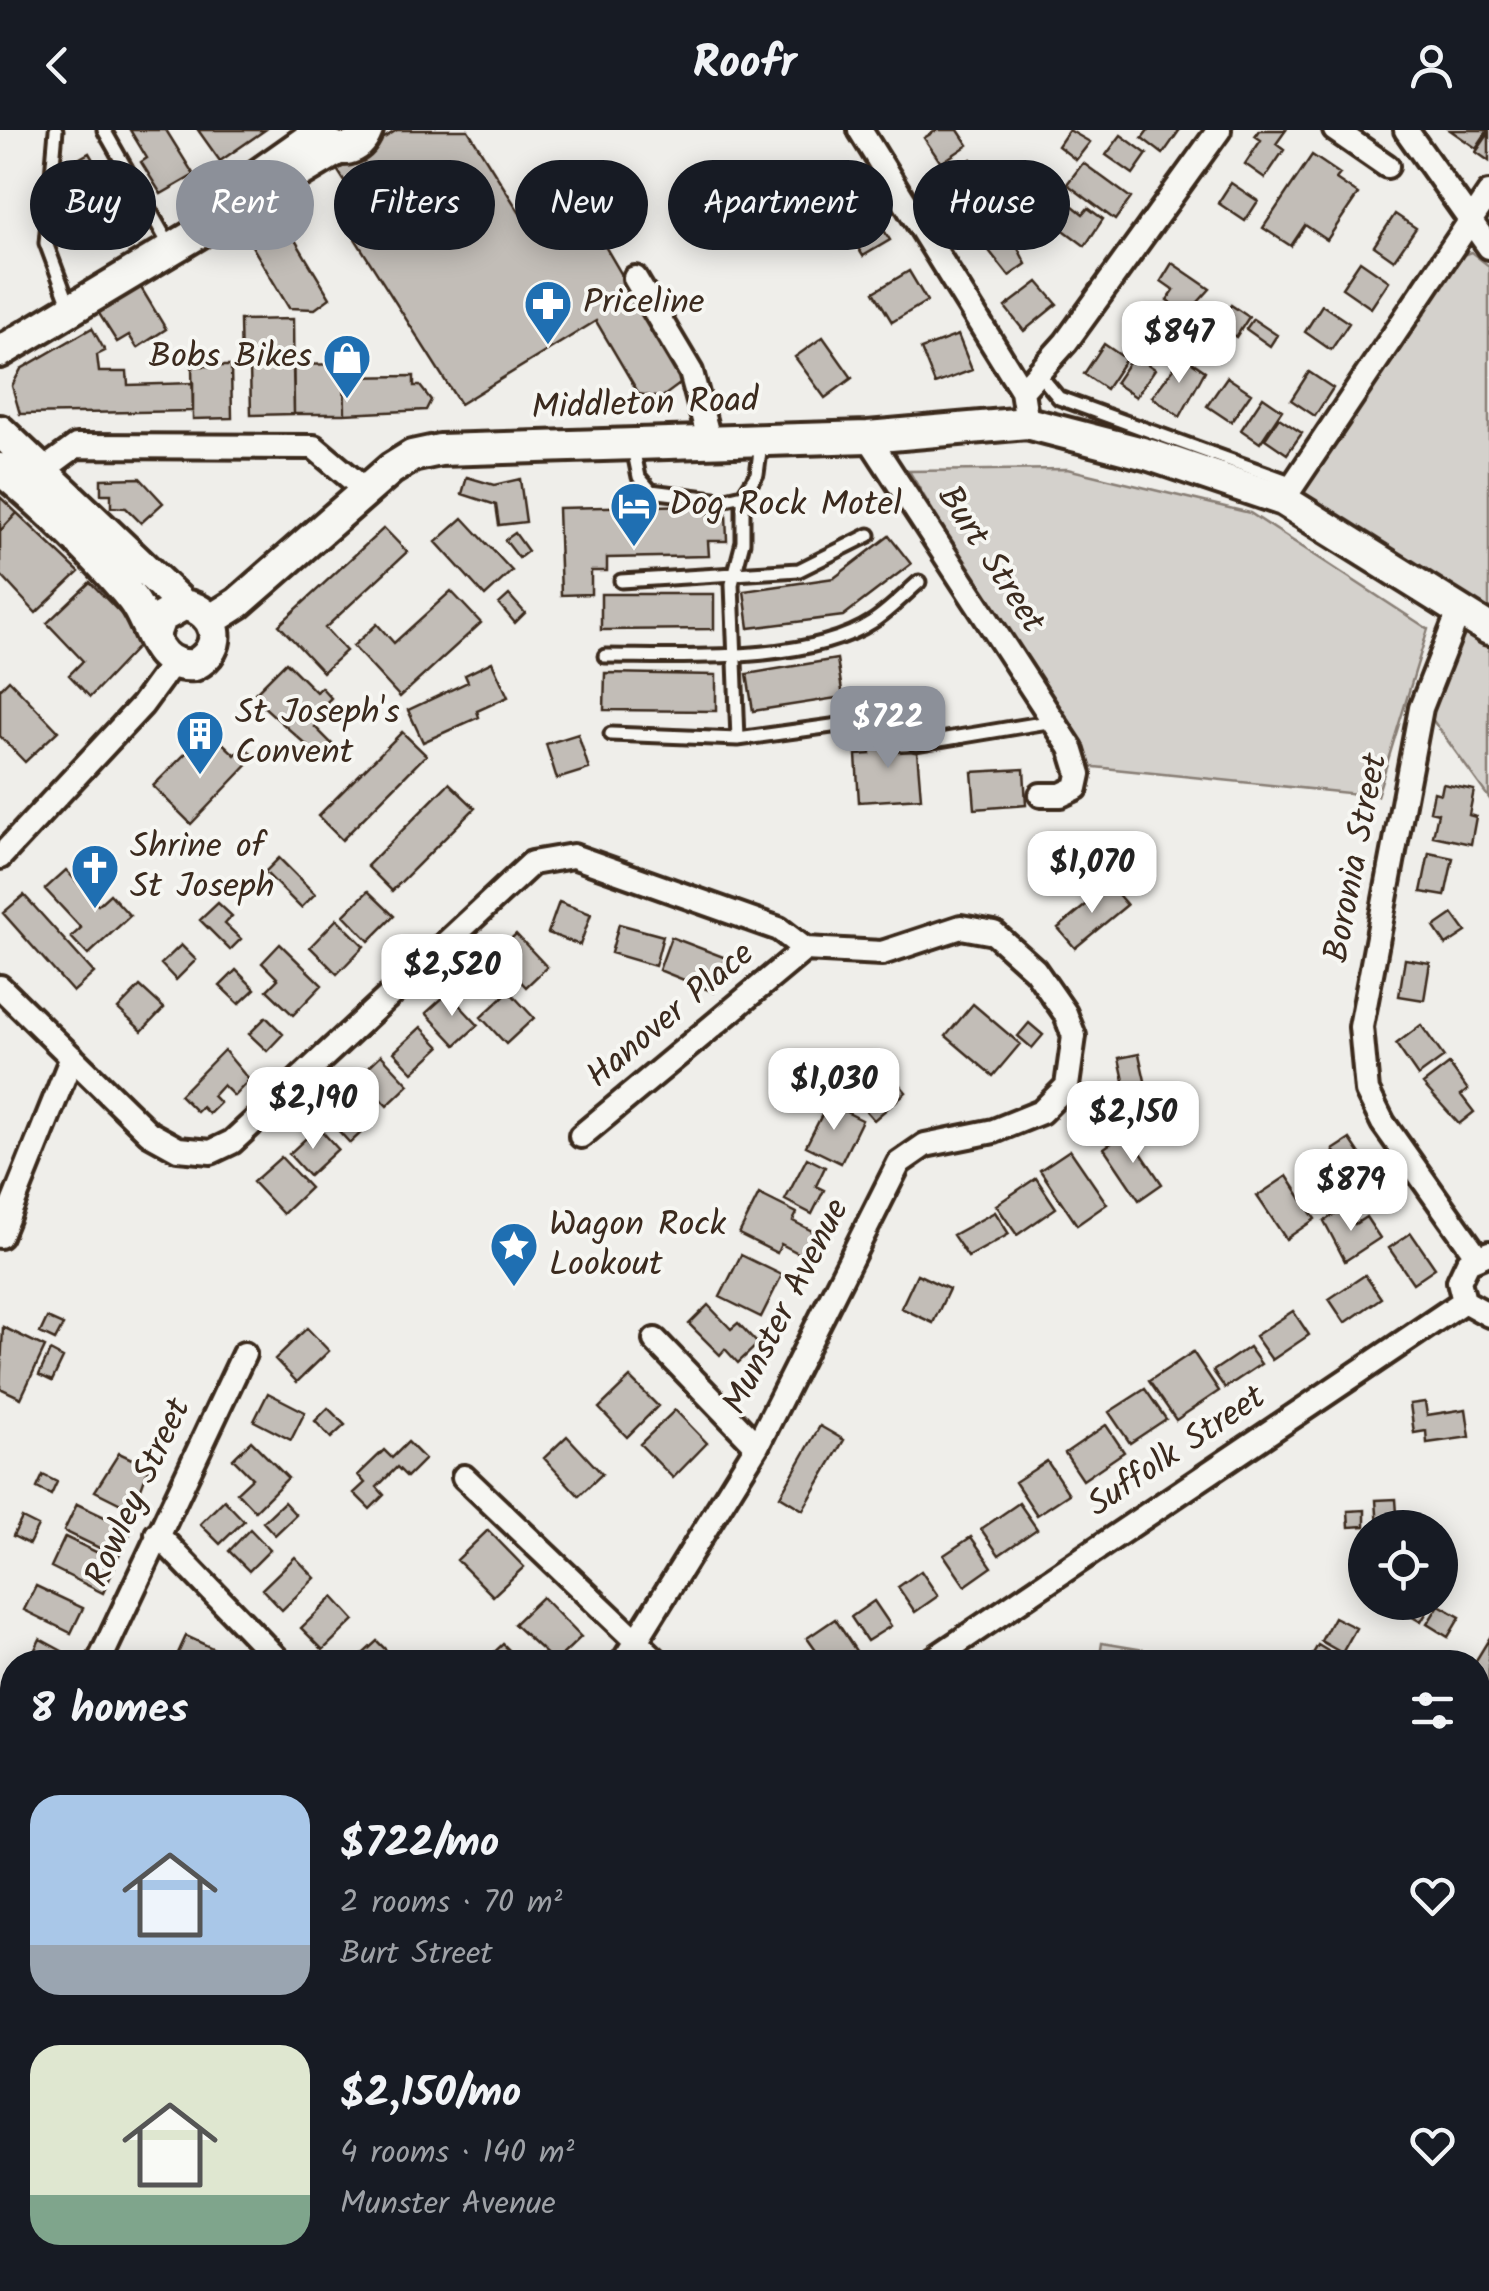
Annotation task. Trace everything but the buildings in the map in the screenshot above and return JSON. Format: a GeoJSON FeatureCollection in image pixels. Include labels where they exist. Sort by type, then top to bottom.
{"type":"FeatureCollection","features":[{"type":"Feature","properties":{"kind":"main road"},"geometry":{"type":"LineString","coordinates":[[0,352],[67,302],[168,242],[325,137],[358,145],[368,130]]}},
{"type":"Feature","properties":{"kind":"main road"},"geometry":{"type":"LineString","coordinates":[[0,329],[67,302]]}},
{"type":"Feature","properties":{"kind":"main road","name":"Middleton Road"},"geometry":{"type":"LineString","coordinates":[[211,620],[238,603],[412,456],[440,450],[939,433],[1027,423],[1288,492],[1489,629]]}},
{"type":"Feature","properties":{"kind":"main road"},"geometry":{"type":"LineString","coordinates":[[0,432],[184,604],[204,612],[215,630],[212,652],[194,665],[172,664],[162,657],[154,635],[132,599],[0,469]]}},
{"type":"Feature","properties":{"kind":"main road","name":"Middleton Road"},"geometry":{"type":"LineString","coordinates":[[939,433],[1150,455]]}},
{"type":"Feature","properties":{"kind":"main road"},"geometry":{"type":"LineString","coordinates":[[154,635],[160,618],[184,604]]}},
{"type":"Feature","properties":{"kind":"street"},"geometry":{"type":"LineString","coordinates":[[860,130],[1030,383]]}},
{"type":"Feature","properties":{"kind":"street"},"geometry":{"type":"LineString","coordinates":[[1027,423],[1030,383],[1219,130]]}},
{"type":"Feature","properties":{"kind":"street"},"geometry":{"type":"LineString","coordinates":[[1336,130],[1387,166]]}},
{"type":"Feature","properties":{"kind":"street"},"geometry":{"type":"LineString","coordinates":[[1406,130],[1489,246]]}},
{"type":"Feature","properties":{"kind":"street"},"geometry":{"type":"LineString","coordinates":[[1288,492],[1489,194]]}},
{"type":"Feature","properties":{"kind":"street"},"geometry":{"type":"LineString","coordinates":[[635,278],[691,372],[709,439]]}},
{"type":"Feature","properties":{"kind":"street","name":"Burt Street"},"geometry":{"type":"LineString","coordinates":[[868,436],[1072,748],[1079,774],[1076,788],[1061,795],[1041,795]]}},
{"type":"Feature","properties":{"kind":"street"},"geometry":{"type":"LineString","coordinates":[[42,471],[76,446],[314,446],[366,491]]}},
{"type":"Feature","properties":{"kind":"street","name":"Boronia Street"},"geometry":{"type":"LineString","coordinates":[[1460,608],[1421,708],[1361,1027],[1368,1091],[1383,1123],[1483,1254]]}},
{"type":"Feature","properties":{"kind":"street"},"geometry":{"type":"LineString","coordinates":[[0,856],[142,705],[172,664]]}},
{"type":"Feature","properties":{"kind":"street","name":"Munster Avenue"},"geometry":{"type":"LineString","coordinates":[[72,1057],[149,1133],[178,1149],[211,1152],[232,1142],[532,863],[573,856],[636,875],[778,929],[804,949],[882,953],[961,928],[994,933],[1034,970],[1065,1013],[1074,1036],[1067,1086],[1040,1112],[994,1131],[926,1145],[899,1163],[757,1446],[632,1650]]}},
{"type":"Feature","properties":{"kind":"street","name":"Hanover Place"},"geometry":{"type":"LineString","coordinates":[[581,1136],[804,949]]}},
{"type":"Feature","properties":{"kind":"street"},"geometry":{"type":"LineString","coordinates":[[0,986],[72,1057],[0,1236]]}},
{"type":"Feature","properties":{"kind":"street"},"geometry":{"type":"LineString","coordinates":[[1483,1254],[1468,1262],[1459,1281],[1464,1301],[1489,1315]]}},
{"type":"Feature","properties":{"kind":"street","name":"Suffolk Street"},"geometry":{"type":"LineString","coordinates":[[947,1650],[1464,1301]]}},
{"type":"Feature","properties":{"kind":"street"},"geometry":{"type":"LineString","coordinates":[[655,1340],[757,1446]]}},
{"type":"Feature","properties":{"kind":"street","name":"Rowley Street"},"geometry":{"type":"LineString","coordinates":[[104,1650],[244,1354]]}},
{"type":"Feature","properties":{"kind":"street"},"geometry":{"type":"LineString","coordinates":[[464,1477],[645,1650]]}},
{"type":"Feature","properties":{"kind":"street"},"geometry":{"type":"LineString","coordinates":[[156,1534],[268,1650]]}},
{"type":"Feature","properties":{"kind":"lane"},"geometry":{"type":"LineString","coordinates":[[104,130],[168,242]]}},
{"type":"Feature","properties":{"kind":"lane"},"geometry":{"type":"LineString","coordinates":[[54,133],[46,243],[67,302]]}},
{"type":"Feature","properties":{"kind":"lane","name":"Middleton Road"},"geometry":{"type":"LineString","coordinates":[[1030,383],[1288,492]]}},
{"type":"Feature","properties":{"kind":"lane"},"geometry":{"type":"LineString","coordinates":[[738,739],[735,572],[743,542],[742,495],[757,474],[762,440]]}},
{"type":"Feature","properties":{"kind":"lane"},"geometry":{"type":"LineString","coordinates":[[632,442],[639,477],[651,490],[722,500],[742,495]]}},
{"type":"Feature","properties":{"kind":"lane"},"geometry":{"type":"LineString","coordinates":[[621,580],[799,570],[869,535]]}},
{"type":"Feature","properties":{"kind":"lane"},"geometry":{"type":"LineString","coordinates":[[605,656],[734,656],[826,642],[871,623],[919,582]]}},
{"type":"Feature","properties":{"kind":"lane"},"geometry":{"type":"LineString","coordinates":[[916,744],[1054,721]]}},
{"type":"Feature","properties":{"kind":"lane"},"geometry":{"type":"LineString","coordinates":[[611,734],[738,739],[839,725]]}},
{"type":"Feature","properties":{"kind":"shaded area"},"geometry":{"type":"Polygon","coordinates":[[[1471,252],[1489,266],[1489,798],[1429,715],[1471,606],[1309,503],[1300,484],[1460,256],[1471,252]]]}},
{"type":"Feature","properties":{"kind":"shaded area"},"geometry":{"type":"Polygon","coordinates":[[[1067,469],[1250,513],[1428,629],[1377,796],[1085,766],[909,471],[1067,469]]]}},
{"type":"Feature","properties":{"kind":"shaded area"},"geometry":{"type":"Polygon","coordinates":[[[1102,1643],[1144,1650],[1101,1650],[1102,1643]]]}},
{"type":"Feature","properties":{"kind":"place","name":"Priceline"},"geometry":{"type":"Point","coordinates":[548,346]}},
{"type":"Feature","properties":{"kind":"place","name":"Bobs Bikes"},"geometry":{"type":"Point","coordinates":[347,400]}},
{"type":"Feature","properties":{"kind":"place","name":"Dog Rock Motel"},"geometry":{"type":"Point","coordinates":[634,548]}},
{"type":"Feature","properties":{"kind":"place","name":"St Joseph's Convent"},"geometry":{"type":"Point","coordinates":[200,776]}},
{"type":"Feature","properties":{"kind":"place","name":"Shrine of St Joseph"},"geometry":{"type":"Point","coordinates":[95,910]}},
{"type":"Feature","properties":{"kind":"place","name":"Wagon Rock Lookout"},"geometry":{"type":"Point","coordinates":[514,1288]}}]}
